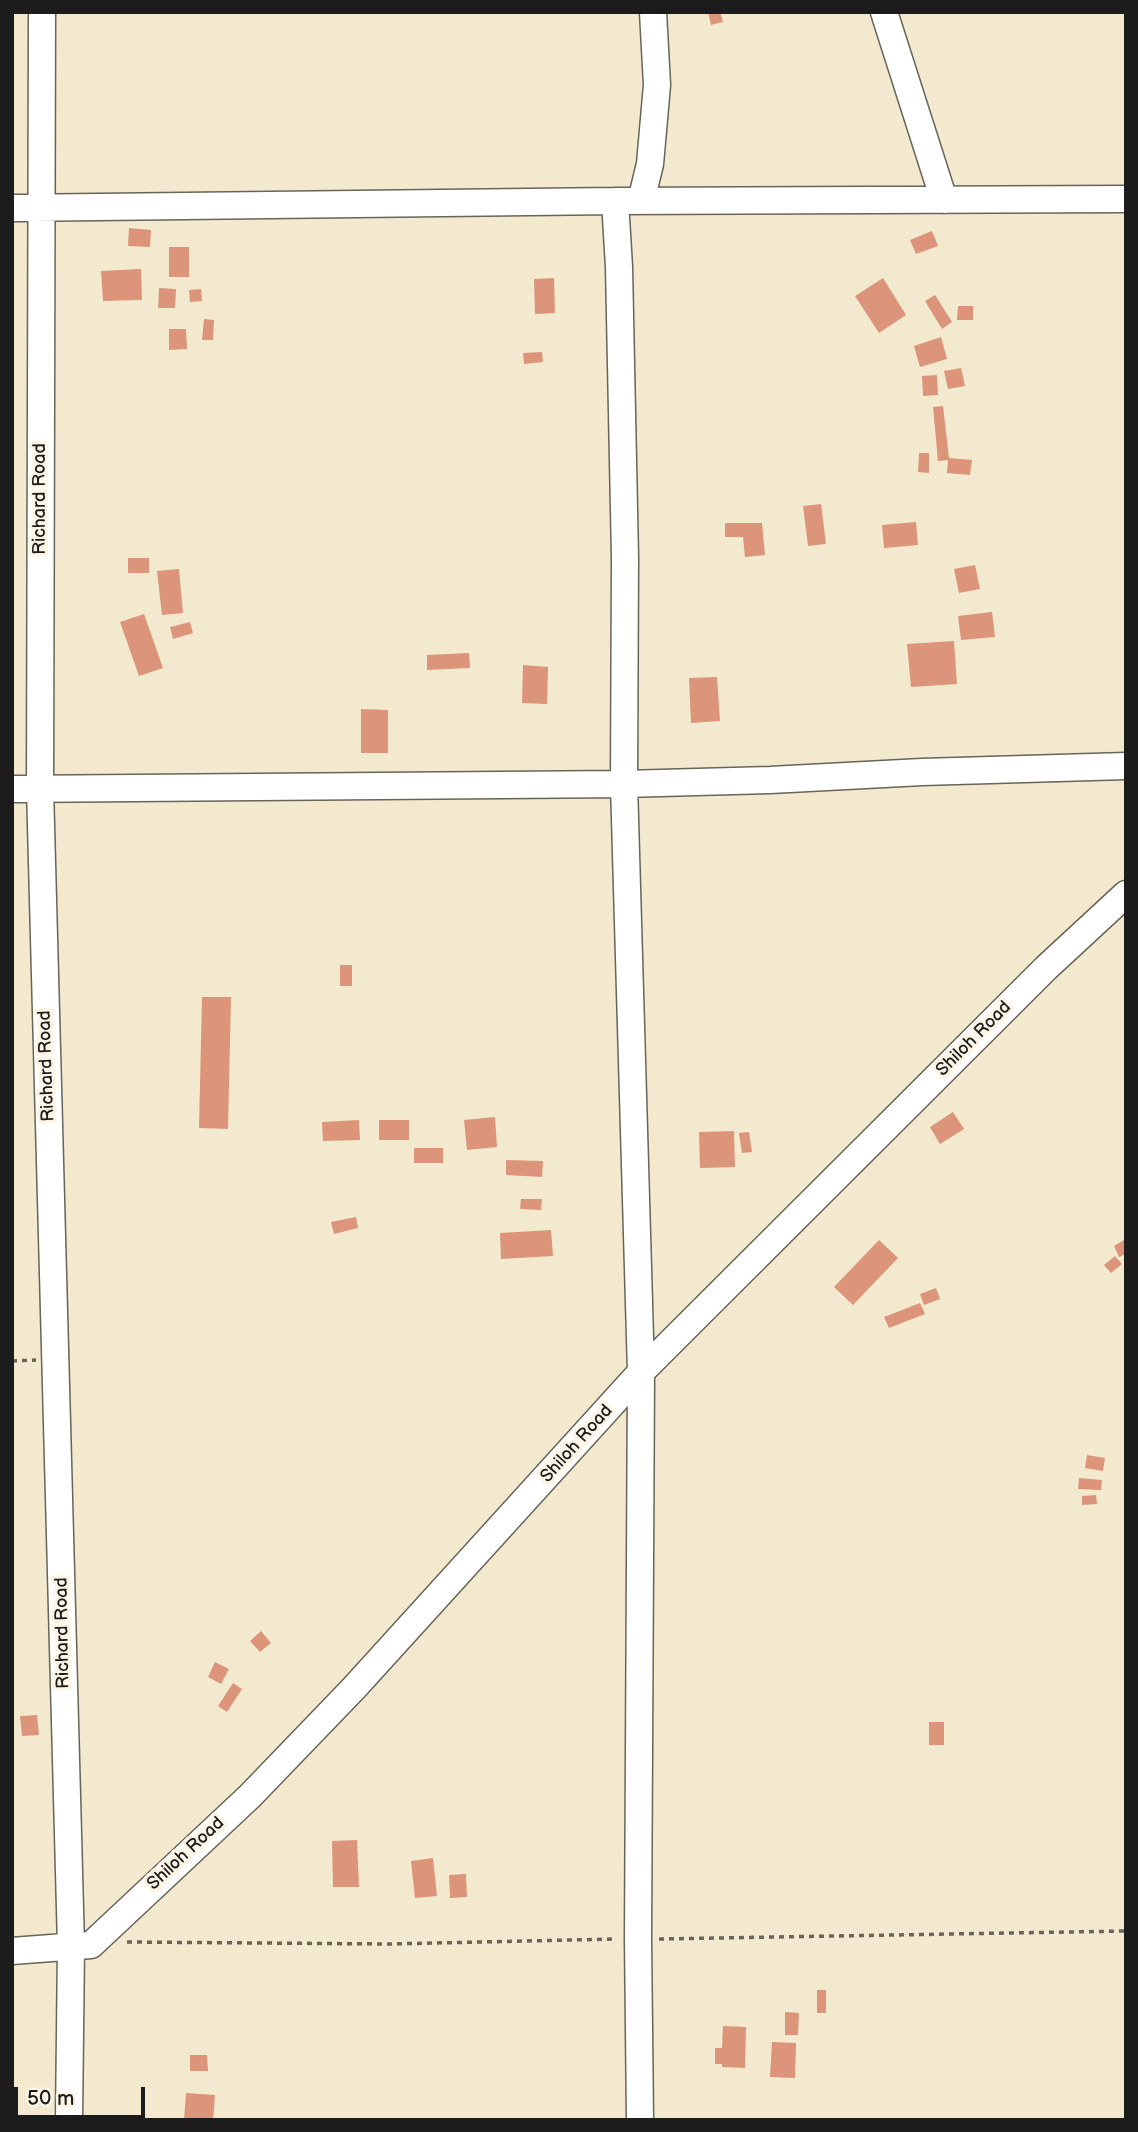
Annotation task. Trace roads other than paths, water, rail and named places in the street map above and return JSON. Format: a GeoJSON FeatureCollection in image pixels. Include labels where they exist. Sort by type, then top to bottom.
{"type":"FeatureCollection","features":[{"type":"Feature","properties":{"kind":"street","name":"Richard Road"},"geometry":{"type":"LineString","coordinates":[[42,12],[40,788],[81,1945],[69,2120]]}},
{"type":"Feature","properties":{"kind":"street"},"geometry":{"type":"LineString","coordinates":[[640,2120],[638,1939],[641,1372],[624,784],[625,558],[619,267],[628,201],[650,164],[657,85],[653,12]]}},
{"type":"Feature","properties":{"kind":"street"},"geometry":{"type":"LineString","coordinates":[[884,12],[944,200]]}},
{"type":"Feature","properties":{"kind":"street"},"geometry":{"type":"LineString","coordinates":[[12,208],[1126,199]]}},
{"type":"Feature","properties":{"kind":"street"},"geometry":{"type":"LineString","coordinates":[[12,789],[624,784],[1126,766]]}},
{"type":"Feature","properties":{"kind":"street","name":"Shiloh Road"},"geometry":{"type":"LineString","coordinates":[[81,1945],[250,1796],[344,1698],[641,1372],[1018,996],[1126,894]]}},
{"type":"Feature","properties":{"kind":"street"},"geometry":{"type":"LineString","coordinates":[[12,1951],[81,1945]]}}]}
